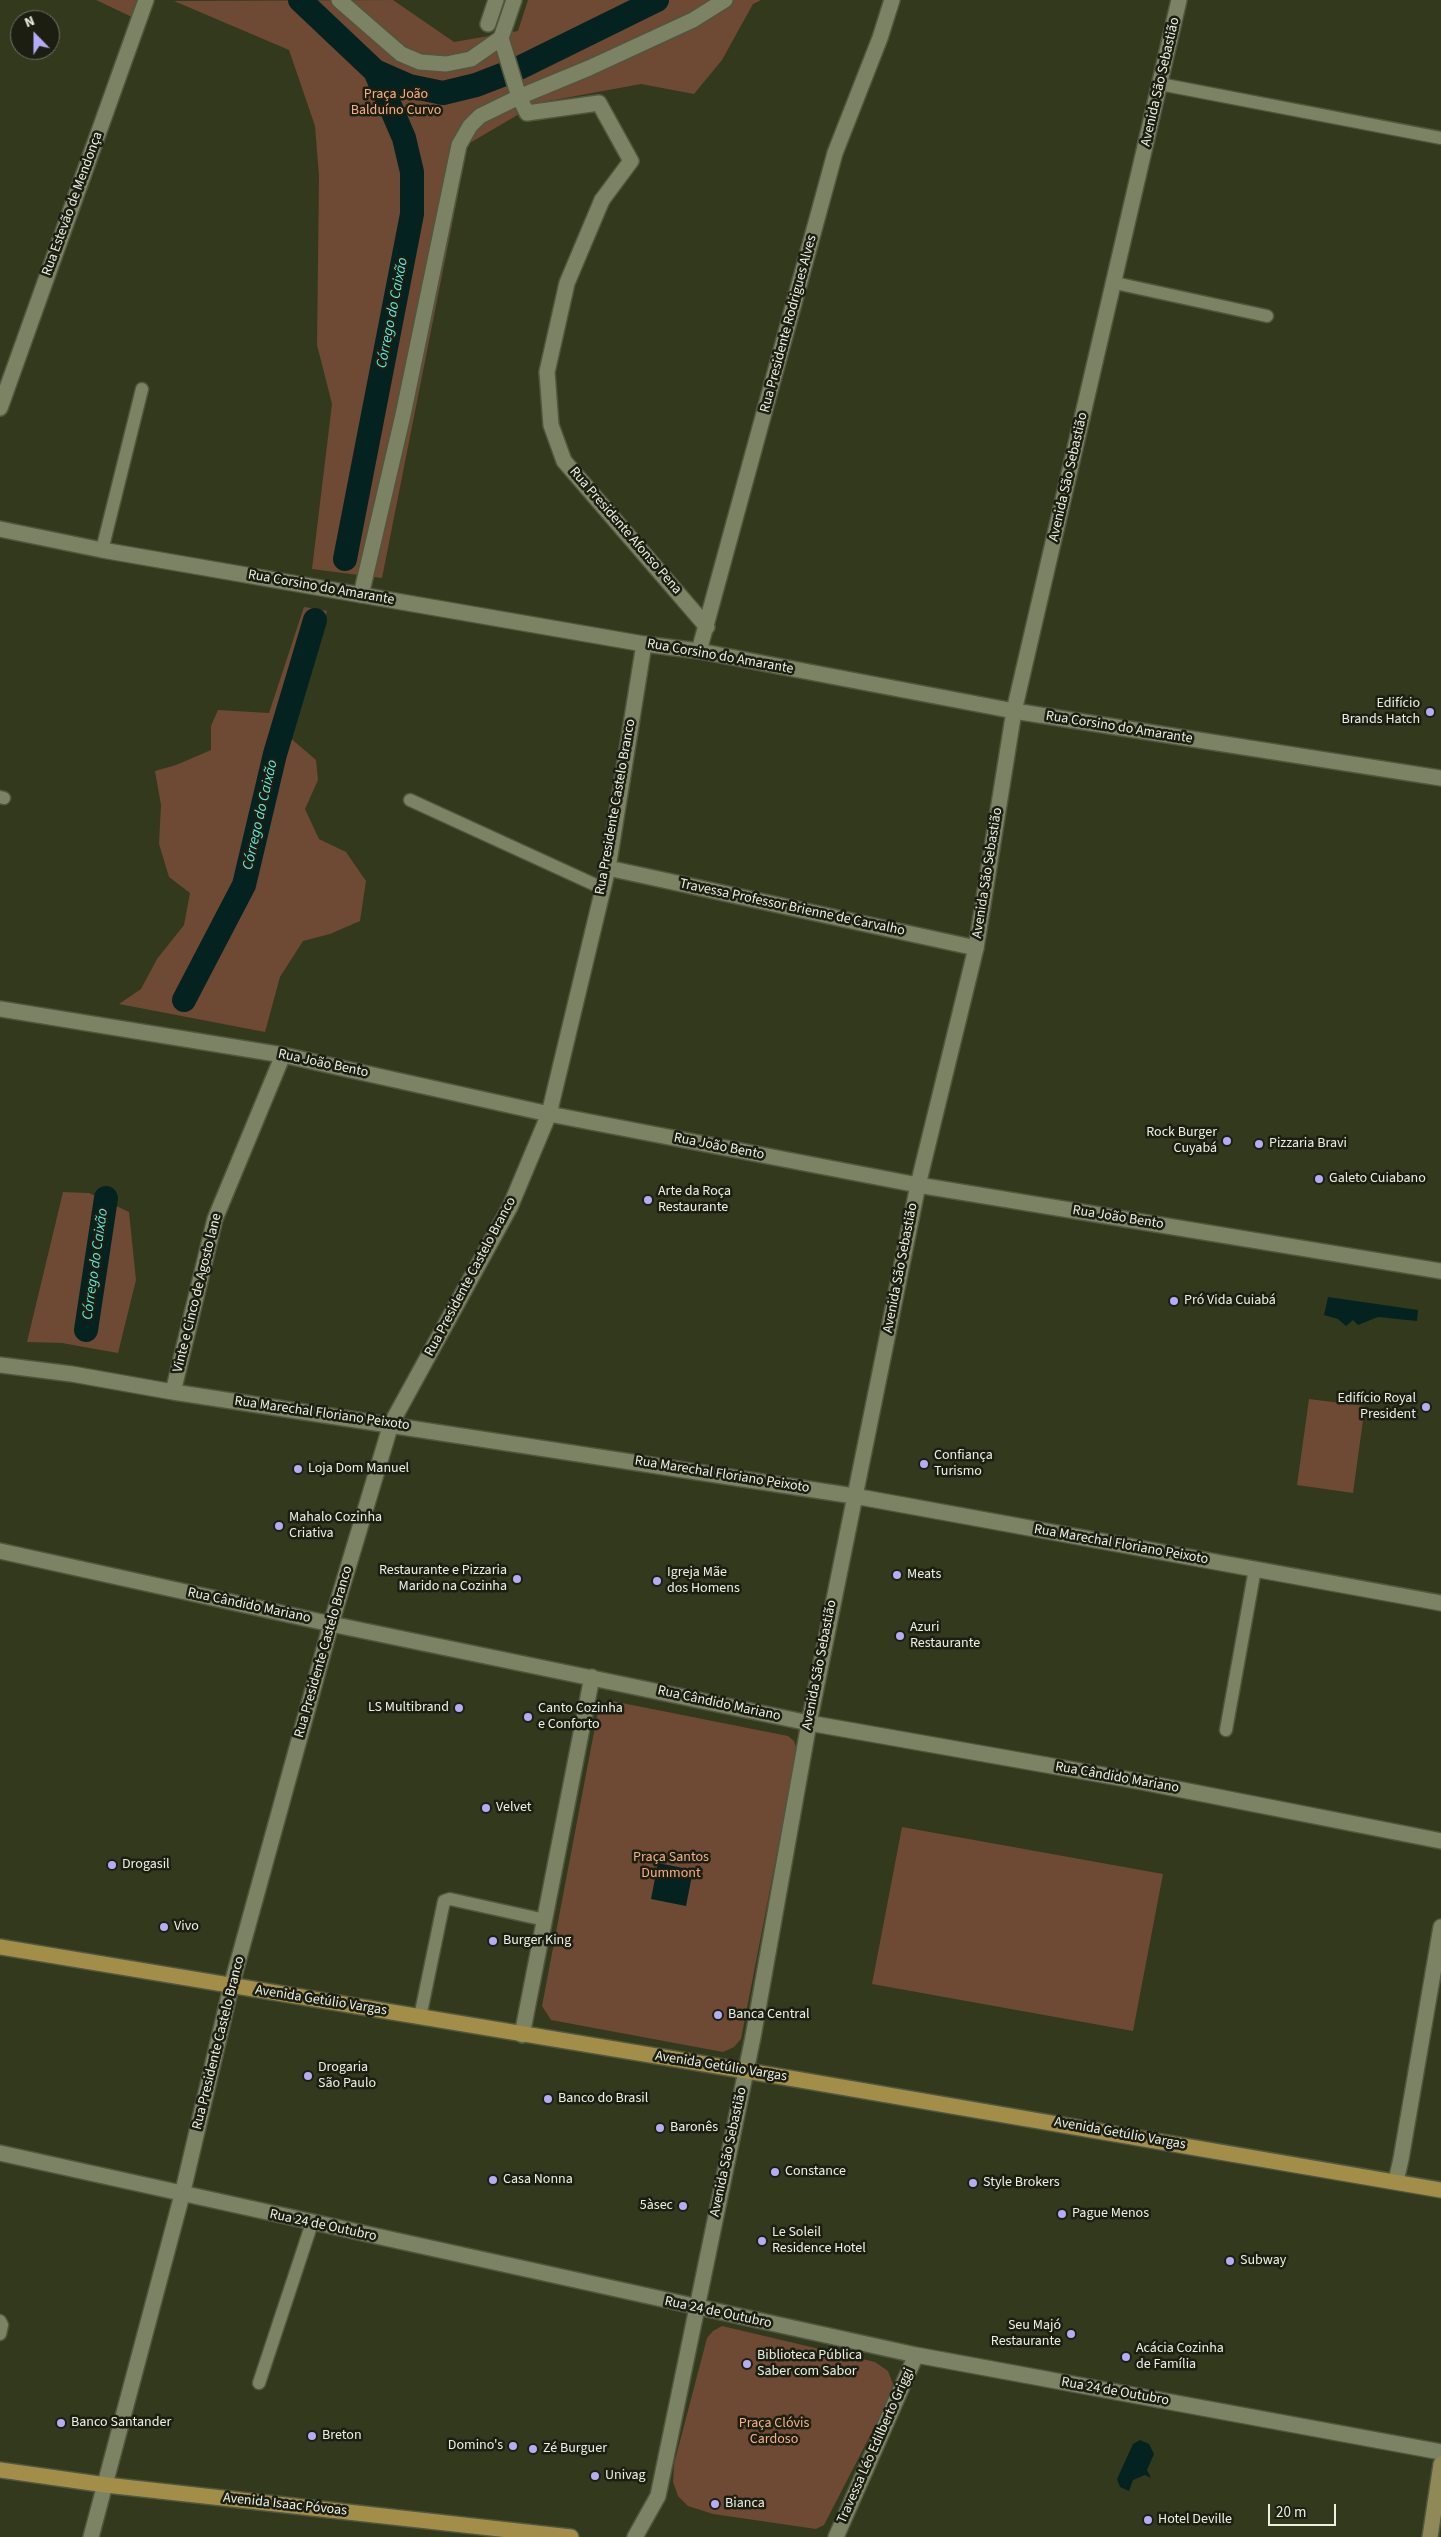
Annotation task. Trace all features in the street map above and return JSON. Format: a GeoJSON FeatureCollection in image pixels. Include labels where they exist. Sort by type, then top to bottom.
{"type":"FeatureCollection","features":[{"type":"Feature","properties":{"kind":"main road","name":"Avenida Getúlio Vargas"},"geometry":{"type":"LineString","coordinates":[[0,1948],[420,2017],[1441,2190]]}},
{"type":"Feature","properties":{"kind":"main road"},"geometry":{"type":"LineString","coordinates":[[1430,2537],[1441,2464]]}},
{"type":"Feature","properties":{"kind":"main road","name":"Avenida Isaac Póvoas"},"geometry":{"type":"LineString","coordinates":[[0,2470],[106,2485],[571,2537]]}},
{"type":"Feature","properties":{"kind":"street","name":"Rua Estevão de Mendonça"},"geometry":{"type":"LineString","coordinates":[[1,402],[146,0]]}},
{"type":"Feature","properties":{"kind":"street"},"geometry":{"type":"LineString","coordinates":[[339,0],[401,54],[420,62],[446,64],[471,59],[501,38]]}},
{"type":"Feature","properties":{"kind":"street"},"geometry":{"type":"LineString","coordinates":[[488,24],[496,0]]}},
{"type":"Feature","properties":{"kind":"street"},"geometry":{"type":"LineString","coordinates":[[514,0],[501,38],[520,97]]}},
{"type":"Feature","properties":{"kind":"street"},"geometry":{"type":"LineString","coordinates":[[361,594],[403,415],[460,144],[470,126],[480,116],[693,20],[724,0]]}},
{"type":"Feature","properties":{"kind":"street","name":"Rua Presidente Rodrigues Alves"},"geometry":{"type":"LineString","coordinates":[[698,651],[707,627],[835,153],[880,38],[892,0]]}},
{"type":"Feature","properties":{"kind":"street","name":"Avenida São Sebastião"},"geometry":{"type":"LineString","coordinates":[[634,2537],[658,2496],[746,2072],[809,1723],[854,1496],[918,1185],[976,948],[1014,711],[1115,283],[1179,0]]}},
{"type":"Feature","properties":{"kind":"street","name":"Rua Presidente Afonso Pena"},"geometry":{"type":"LineString","coordinates":[[520,97],[527,113],[599,103],[631,161],[602,200],[568,283],[547,372],[551,425],[564,461],[707,627]]}},
{"type":"Feature","properties":{"kind":"street","name":"Rua Corsino do Amarante"},"geometry":{"type":"LineString","coordinates":[[0,530],[102,550],[644,644],[698,651],[1014,711],[1441,778]]}},
{"type":"Feature","properties":{"kind":"street","name":"Rua Presidente Castelo Branco"},"geometry":{"type":"LineString","coordinates":[[91,2537],[182,2194],[231,1987],[331,1624],[391,1424],[510,1206],[549,1114],[608,868],[644,644]]}},
{"type":"Feature","properties":{"kind":"street","name":"Travessa Professor Brienne de Carvalho"},"geometry":{"type":"LineString","coordinates":[[608,868],[976,948]]}},
{"type":"Feature","properties":{"kind":"street","name":"Rua João Bento"},"geometry":{"type":"LineString","coordinates":[[0,1010],[283,1055],[549,1114],[918,1185],[1441,1271]]}},
{"type":"Feature","properties":{"kind":"street","name":"Vinte e Cinco de Agosto lane"},"geometry":{"type":"LineString","coordinates":[[173,1392],[214,1219],[283,1055]]}},
{"type":"Feature","properties":{"kind":"street","name":"Rua Marechal Floriano Peixoto"},"geometry":{"type":"LineString","coordinates":[[0,1365],[72,1374],[173,1392],[854,1496],[1441,1603]]}},
{"type":"Feature","properties":{"kind":"street","name":"Rua Cândido Mariano"},"geometry":{"type":"LineString","coordinates":[[0,1551],[331,1624],[809,1723],[1137,1781],[1441,1841]]}},
{"type":"Feature","properties":{"kind":"street"},"geometry":{"type":"LineString","coordinates":[[522,2035],[592,1677]]}},
{"type":"Feature","properties":{"kind":"street"},"geometry":{"type":"LineString","coordinates":[[1396,2181],[1402,2159],[1441,1927]]}},
{"type":"Feature","properties":{"kind":"street","name":"Rua 24 de Outubro"},"geometry":{"type":"LineString","coordinates":[[0,2153],[916,2356],[1441,2452]]}},
{"type":"Feature","properties":{"kind":"street","name":"Travessa Léo Edilberto Griggi"},"geometry":{"type":"LineString","coordinates":[[836,2537],[916,2356]]}},
{"type":"Feature","properties":{"kind":"lane"},"geometry":{"type":"LineString","coordinates":[[1160,84],[1441,138]]}},
{"type":"Feature","properties":{"kind":"lane"},"geometry":{"type":"LineString","coordinates":[[1115,283],[1267,316]]}},
{"type":"Feature","properties":{"kind":"lane"},"geometry":{"type":"LineString","coordinates":[[102,550],[142,389]]}},
{"type":"Feature","properties":{"kind":"lane"},"geometry":{"type":"LineString","coordinates":[[410,800],[602,888]]}},
{"type":"Feature","properties":{"kind":"lane"},"geometry":{"type":"LineString","coordinates":[[1226,1730],[1255,1569]]}},
{"type":"Feature","properties":{"kind":"lane"},"geometry":{"type":"LineString","coordinates":[[420,2017],[444,1901],[450,1899],[545,1920]]}},
{"type":"Feature","properties":{"kind":"lane"},"geometry":{"type":"LineString","coordinates":[[259,2383],[312,2223]]}},
{"type":"Feature","properties":{"kind":"lane"},"geometry":{"type":"LineString","coordinates":[[0,2321],[2,2324],[0,2334]]}},
{"type":"Feature","properties":{"kind":"green space"},"geometry":{"type":"Polygon","coordinates":[[[96,0],[137,0],[132,17],[96,0]]]}},
{"type":"Feature","properties":{"kind":"green space","name":"Praça João Balduíno Curvo"},"geometry":{"type":"Polygon","coordinates":[[[393,0],[454,42],[518,31],[528,0],[761,0],[753,4],[722,60],[694,94],[641,84],[538,103],[468,144],[382,578],[312,569],[332,404],[317,345],[319,176],[315,126],[289,50],[174,1],[393,0]]]}},
{"type":"Feature","properties":{"kind":"green space"},"geometry":{"type":"Polygon","coordinates":[[[304,607],[327,611],[288,736],[316,760],[318,780],[305,809],[319,839],[346,852],[366,881],[360,921],[330,934],[303,941],[280,977],[265,1032],[119,1004],[141,989],[157,959],[184,925],[190,893],[169,877],[159,844],[161,805],[155,771],[176,765],[211,750],[211,726],[218,710],[269,713],[304,607]]]}},
{"type":"Feature","properties":{"kind":"green space"},"geometry":{"type":"Polygon","coordinates":[[[63,1192],[89,1193],[129,1212],[136,1280],[118,1353],[62,1343],[27,1342],[63,1192]]]}},
{"type":"Feature","properties":{"kind":"green space"},"geometry":{"type":"Polygon","coordinates":[[[1309,1399],[1365,1406],[1353,1493],[1297,1485],[1309,1399]]]}},
{"type":"Feature","properties":{"kind":"green space","name":"Praça Santos Dummont"},"geometry":{"type":"Polygon","coordinates":[[[612,1701],[788,1736],[794,1741],[797,1750],[741,2039],[734,2047],[723,2052],[551,2020],[542,2006],[598,1711],[604,1704],[612,1701]]]}},
{"type":"Feature","properties":{"kind":"green space"},"geometry":{"type":"Polygon","coordinates":[[[902,1827],[1163,1874],[1133,2031],[872,1984],[902,1827]]]}},
{"type":"Feature","properties":{"kind":"green space","name":"Praça Clóvis Cardoso"},"geometry":{"type":"Polygon","coordinates":[[[722,2326],[875,2362],[888,2371],[893,2384],[887,2403],[824,2525],[816,2529],[713,2514],[688,2506],[678,2496],[673,2482],[674,2464],[707,2338],[713,2331],[722,2326]]]}},
{"type":"Feature","properties":{"kind":"water"},"geometry":{"type":"Polygon","coordinates":[[[1328,1297],[1418,1310],[1417,1321],[1378,1317],[1358,1325],[1353,1320],[1346,1326],[1338,1319],[1324,1315],[1328,1297]]]}},
{"type":"Feature","properties":{"kind":"water"},"geometry":{"type":"Polygon","coordinates":[[[658,1863],[693,1870],[686,1906],[651,1899],[658,1863]]]}},
{"type":"Feature","properties":{"kind":"water"},"geometry":{"type":"Polygon","coordinates":[[[1140,2440],[1149,2444],[1154,2454],[1147,2470],[1151,2478],[1145,2475],[1133,2480],[1129,2491],[1120,2487],[1117,2479],[1133,2444],[1140,2440]]]}},
{"type":"Feature","properties":{"kind":"waterway","name":"Córrego do Caixão"},"geometry":{"type":"LineString","coordinates":[[300,0],[375,71],[404,138],[412,172],[412,214],[345,559]]}},
{"type":"Feature","properties":{"kind":"waterway","name":"Córrego do Caixão"},"geometry":{"type":"LineString","coordinates":[[375,71],[409,86],[443,93],[476,85],[515,70],[657,0]]}},
{"type":"Feature","properties":{"kind":"waterway","name":"Córrego do Caixão"},"geometry":{"type":"LineString","coordinates":[[184,1000],[244,885],[275,754],[315,620]]}},
{"type":"Feature","properties":{"kind":"waterway","name":"Córrego do Caixão"},"geometry":{"type":"LineString","coordinates":[[86,1330],[106,1198]]}},
{"type":"Feature","properties":{"kind":"place","name":"Edifício Brands Hatch"},"geometry":{"type":"Point","coordinates":[1430,712]}},
{"type":"Feature","properties":{"kind":"place","name":"Rock Burger Cuyabá"},"geometry":{"type":"Point","coordinates":[1227,1141]}},
{"type":"Feature","properties":{"kind":"place","name":"Pizzaria Bravi"},"geometry":{"type":"Point","coordinates":[1259,1144]}},
{"type":"Feature","properties":{"kind":"place","name":"Galeto Cuiabano"},"geometry":{"type":"Point","coordinates":[1319,1179]}},
{"type":"Feature","properties":{"kind":"place","name":"Arte da Roça Restaurante"},"geometry":{"type":"Point","coordinates":[648,1200]}},
{"type":"Feature","properties":{"kind":"place","name":"Pró Vida Cuiabá"},"geometry":{"type":"Point","coordinates":[1174,1301]}},
{"type":"Feature","properties":{"kind":"place","name":"Edifício Royal President"},"geometry":{"type":"Point","coordinates":[1426,1407]}},
{"type":"Feature","properties":{"kind":"place","name":"Confiança Turismo"},"geometry":{"type":"Point","coordinates":[924,1464]}},
{"type":"Feature","properties":{"kind":"place","name":"Loja Dom Manuel"},"geometry":{"type":"Point","coordinates":[298,1469]}},
{"type":"Feature","properties":{"kind":"place","name":"Mahalo Cozinha Criativa"},"geometry":{"type":"Point","coordinates":[279,1526]}},
{"type":"Feature","properties":{"kind":"place","name":"Meats"},"geometry":{"type":"Point","coordinates":[897,1575]}},
{"type":"Feature","properties":{"kind":"place","name":"Restaurante e Pizzaria Marido na Cozinha"},"geometry":{"type":"Point","coordinates":[517,1579]}},
{"type":"Feature","properties":{"kind":"place","name":"Igreja Mãe dos Homens"},"geometry":{"type":"Point","coordinates":[657,1581]}},
{"type":"Feature","properties":{"kind":"place","name":"Azuri Restaurante"},"geometry":{"type":"Point","coordinates":[900,1636]}},
{"type":"Feature","properties":{"kind":"place","name":"LS Multibrand"},"geometry":{"type":"Point","coordinates":[459,1708]}},
{"type":"Feature","properties":{"kind":"place","name":"Canto Cozinha e Conforto"},"geometry":{"type":"Point","coordinates":[528,1717]}},
{"type":"Feature","properties":{"kind":"place","name":"Velvet"},"geometry":{"type":"Point","coordinates":[486,1808]}},
{"type":"Feature","properties":{"kind":"place","name":"Drogasil"},"geometry":{"type":"Point","coordinates":[112,1865]}},
{"type":"Feature","properties":{"kind":"place","name":"Vivo"},"geometry":{"type":"Point","coordinates":[164,1927]}},
{"type":"Feature","properties":{"kind":"place","name":"Burger King"},"geometry":{"type":"Point","coordinates":[493,1941]}},
{"type":"Feature","properties":{"kind":"place","name":"Banca Central"},"geometry":{"type":"Point","coordinates":[718,2015]}},
{"type":"Feature","properties":{"kind":"place","name":"Drogaria São Paulo"},"geometry":{"type":"Point","coordinates":[308,2076]}},
{"type":"Feature","properties":{"kind":"place","name":"Banco do Brasil"},"geometry":{"type":"Point","coordinates":[548,2099]}},
{"type":"Feature","properties":{"kind":"place","name":"Baronês"},"geometry":{"type":"Point","coordinates":[660,2128]}},
{"type":"Feature","properties":{"kind":"place","name":"Constance"},"geometry":{"type":"Point","coordinates":[775,2172]}},
{"type":"Feature","properties":{"kind":"place","name":"Casa Nonna"},"geometry":{"type":"Point","coordinates":[493,2180]}},
{"type":"Feature","properties":{"kind":"place","name":"Style Brokers"},"geometry":{"type":"Point","coordinates":[973,2183]}},
{"type":"Feature","properties":{"kind":"place","name":"5àsec"},"geometry":{"type":"Point","coordinates":[683,2206]}},
{"type":"Feature","properties":{"kind":"place","name":"Pague Menos"},"geometry":{"type":"Point","coordinates":[1062,2214]}},
{"type":"Feature","properties":{"kind":"place","name":"Le Soleil Residence Hotel"},"geometry":{"type":"Point","coordinates":[762,2241]}},
{"type":"Feature","properties":{"kind":"place","name":"Subway"},"geometry":{"type":"Point","coordinates":[1230,2261]}},
{"type":"Feature","properties":{"kind":"place","name":"Seu Majó Restaurante"},"geometry":{"type":"Point","coordinates":[1071,2334]}},
{"type":"Feature","properties":{"kind":"place","name":"Acácia Cozinha de Família"},"geometry":{"type":"Point","coordinates":[1126,2357]}},
{"type":"Feature","properties":{"kind":"place","name":"Biblioteca Pública Saber com Sabor"},"geometry":{"type":"Point","coordinates":[747,2364]}},
{"type":"Feature","properties":{"kind":"place","name":"Banco Santander"},"geometry":{"type":"Point","coordinates":[61,2423]}},
{"type":"Feature","properties":{"kind":"place","name":"Breton"},"geometry":{"type":"Point","coordinates":[312,2436]}},
{"type":"Feature","properties":{"kind":"place","name":"Domino's"},"geometry":{"type":"Point","coordinates":[513,2446]}},
{"type":"Feature","properties":{"kind":"place","name":"Zé Burguer"},"geometry":{"type":"Point","coordinates":[533,2449]}},
{"type":"Feature","properties":{"kind":"place","name":"Univag"},"geometry":{"type":"Point","coordinates":[595,2476]}},
{"type":"Feature","properties":{"kind":"place","name":"Bianca"},"geometry":{"type":"Point","coordinates":[715,2504]}},
{"type":"Feature","properties":{"kind":"place","name":"Hotel Deville"},"geometry":{"type":"Point","coordinates":[1148,2520]}}]}
